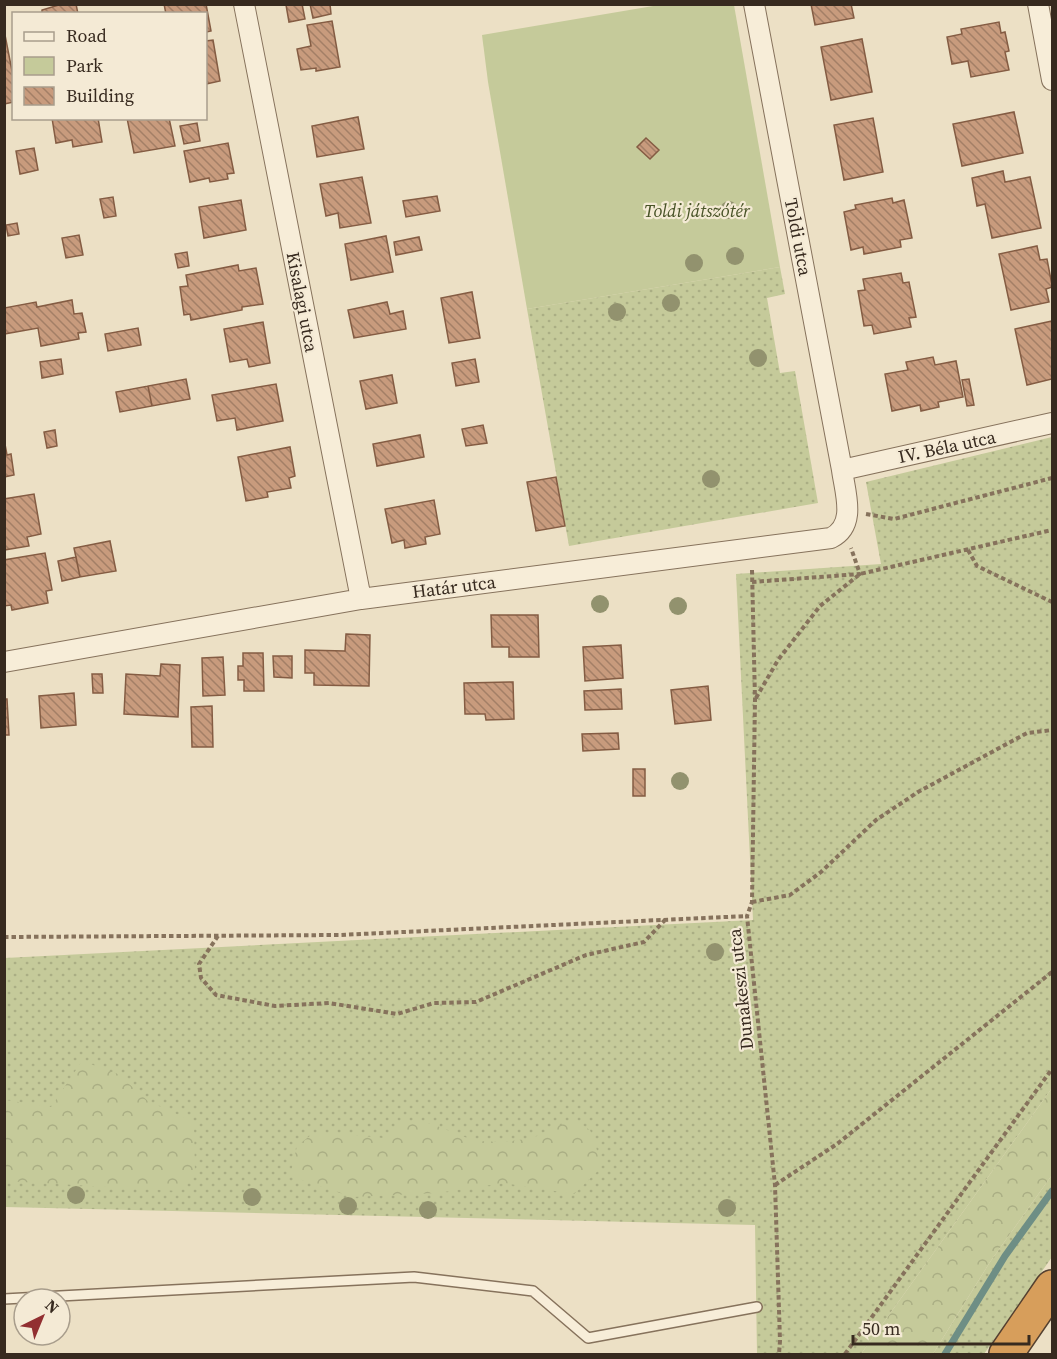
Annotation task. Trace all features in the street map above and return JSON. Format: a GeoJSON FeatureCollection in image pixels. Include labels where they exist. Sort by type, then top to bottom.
{"type":"FeatureCollection","features":[{"type":"Feature","properties":{"kind":"highway"},"geometry":{"type":"LineString","coordinates":[[1006,1354],[1053,1287]]}},
{"type":"Feature","properties":{"kind":"street","name":"Kisalagi utca"},"geometry":{"type":"LineString","coordinates":[[244,4],[361,599]]}},
{"type":"Feature","properties":{"kind":"street","name":"Toldi utca"},"geometry":{"type":"LineString","coordinates":[[754,4],[842,470]]}},
{"type":"Feature","properties":{"kind":"street"},"geometry":{"type":"LineString","coordinates":[[1038,4],[1053,80]]}},
{"type":"Feature","properties":{"kind":"street","name":"IV. Béla utca"},"geometry":{"type":"LineString","coordinates":[[842,470],[1053,423]]}},
{"type":"Feature","properties":{"kind":"street"},"geometry":{"type":"LineString","coordinates":[[840,533],[846,522],[847,511],[842,470]]}},
{"type":"Feature","properties":{"kind":"street","name":"Határ utca"},"geometry":{"type":"LineString","coordinates":[[4,662],[361,599],[831,538],[840,533]]}},
{"type":"Feature","properties":{"kind":"lane"},"geometry":{"type":"LineString","coordinates":[[4,1299],[414,1277],[533,1291],[588,1338],[757,1307]]}},
{"type":"Feature","properties":{"kind":"path"},"geometry":{"type":"LineString","coordinates":[[847,511],[894,519],[1053,478]]}},
{"type":"Feature","properties":{"kind":"path"},"geometry":{"type":"LineString","coordinates":[[752,582],[860,574],[1053,530]]}},
{"type":"Feature","properties":{"kind":"path"},"geometry":{"type":"LineString","coordinates":[[840,533],[851,548],[860,574]]}},
{"type":"Feature","properties":{"kind":"path","name":"Dunakeszi utca"},"geometry":{"type":"LineString","coordinates":[[751,548],[755,699],[752,902],[747,916],[776,1185],[779,1354]]}},
{"type":"Feature","properties":{"kind":"path"},"geometry":{"type":"LineString","coordinates":[[968,550],[977,566],[1053,602]]}},
{"type":"Feature","properties":{"kind":"path"},"geometry":{"type":"LineString","coordinates":[[755,699],[778,660],[820,606],[860,574]]}},
{"type":"Feature","properties":{"kind":"path"},"geometry":{"type":"LineString","coordinates":[[752,902],[790,895],[821,872],[876,820],[918,792],[1027,733],[1053,730]]}},
{"type":"Feature","properties":{"kind":"path"},"geometry":{"type":"LineString","coordinates":[[4,937],[339,935],[747,916]]}},
{"type":"Feature","properties":{"kind":"path"},"geometry":{"type":"LineString","coordinates":[[218,936],[199,964],[201,978],[216,995],[275,1006],[329,1003],[397,1014],[434,1003],[476,1002],[586,955],[644,942],[665,920]]}},
{"type":"Feature","properties":{"kind":"path"},"geometry":{"type":"LineString","coordinates":[[776,1185],[837,1144],[1053,972]]}},
{"type":"Feature","properties":{"kind":"path"},"geometry":{"type":"LineString","coordinates":[[845,1354],[1053,1070]]}},
{"type":"Feature","properties":{"kind":"green space","name":"Toldi játszótér"},"geometry":{"type":"Polygon","coordinates":[[[659,5],[734,5],[780,267],[527,309],[482,35],[659,5]]]}},
{"type":"Feature","properties":{"kind":"green space"},"geometry":{"type":"Polygon","coordinates":[[[780,267],[785,294],[767,298],[780,373],[795,371],[818,503],[569,546],[527,309],[780,267]]]}},
{"type":"Feature","properties":{"kind":"green space"},"geometry":{"type":"Polygon","coordinates":[[[1052,437],[1052,1088],[861,1354],[757,1354],[755,1225],[5,1207],[5,958],[753,920],[736,574],[881,564],[866,482],[1052,437]]]}},
{"type":"Feature","properties":{"kind":"green space"},"geometry":{"type":"Polygon","coordinates":[[[82,1061],[118,1074],[148,1101],[194,1122],[195,1176],[179,1191],[5,1181],[5,1100],[51,1107],[82,1061]]]}},
{"type":"Feature","properties":{"kind":"green space"},"geometry":{"type":"Polygon","coordinates":[[[1052,1088],[1052,1175],[990,1262],[933,1354],[861,1354],[1052,1088]]]}},
{"type":"Feature","properties":{"kind":"green space"},"geometry":{"type":"Polygon","coordinates":[[[576,1121],[590,1130],[601,1168],[574,1194],[504,1183],[437,1193],[352,1197],[290,1176],[297,1146],[311,1135],[383,1138],[405,1122],[432,1124],[475,1141],[504,1142],[533,1138],[556,1126],[576,1121]]]}},
{"type":"Feature","properties":{"kind":"green space"},"geometry":{"type":"Polygon","coordinates":[[[1052,1175],[1052,1257],[984,1354],[933,1354],[990,1262],[1052,1175]]]}},
{"type":"Feature","properties":{"kind":"building"},"geometry":{"type":"Polygon","coordinates":[[[62,4],[76,4],[78,12],[42,12],[42,10],[62,4]]]}},
{"type":"Feature","properties":{"kind":"building"},"geometry":{"type":"Polygon","coordinates":[[[164,4],[206,4],[211,31],[207,32],[207,12],[166,12],[164,4]]]}},
{"type":"Feature","properties":{"kind":"building"},"geometry":{"type":"Polygon","coordinates":[[[302,4],[305,19],[289,22],[286,5],[302,4]]]}},
{"type":"Feature","properties":{"kind":"building"},"geometry":{"type":"Polygon","coordinates":[[[310,4],[330,4],[331,14],[313,18],[310,4]]]}},
{"type":"Feature","properties":{"kind":"building"},"geometry":{"type":"Polygon","coordinates":[[[811,4],[851,4],[854,18],[815,25],[811,4]]]}},
{"type":"Feature","properties":{"kind":"building"},"geometry":{"type":"Polygon","coordinates":[[[332,21],[340,67],[316,71],[316,68],[301,70],[297,49],[311,46],[307,25],[332,21]]]}},
{"type":"Feature","properties":{"kind":"building"},"geometry":{"type":"Polygon","coordinates":[[[999,22],[1001,33],[1005,32],[1009,51],[1005,52],[1009,70],[971,77],[968,61],[952,64],[947,37],[962,34],[961,29],[999,22]]]}},
{"type":"Feature","properties":{"kind":"building"},"geometry":{"type":"Polygon","coordinates":[[[5,35],[12,71],[12,102],[4,104],[5,35]]]}},
{"type":"Feature","properties":{"kind":"building"},"geometry":{"type":"Polygon","coordinates":[[[862,39],[872,92],[831,100],[821,47],[862,39]]]}},
{"type":"Feature","properties":{"kind":"building"},"geometry":{"type":"Polygon","coordinates":[[[213,40],[220,81],[207,84],[207,41],[213,40]]]}},
{"type":"Feature","properties":{"kind":"building"},"geometry":{"type":"Polygon","coordinates":[[[1014,112],[1023,153],[962,166],[953,124],[1014,112]]]}},
{"type":"Feature","properties":{"kind":"building"},"geometry":{"type":"Polygon","coordinates":[[[358,117],[364,149],[317,157],[312,126],[358,117]]]}},
{"type":"Feature","properties":{"kind":"building"},"geometry":{"type":"Polygon","coordinates":[[[873,118],[883,172],[844,180],[834,125],[873,118]]]}},
{"type":"Feature","properties":{"kind":"building"},"geometry":{"type":"Polygon","coordinates":[[[52,120],[98,120],[102,142],[73,147],[72,140],[56,143],[52,120]]]}},
{"type":"Feature","properties":{"kind":"building"},"geometry":{"type":"Polygon","coordinates":[[[127,120],[169,120],[175,146],[134,153],[127,120]]]}},
{"type":"Feature","properties":{"kind":"building"},"geometry":{"type":"Polygon","coordinates":[[[197,123],[200,141],[184,144],[180,126],[197,123]]]}},
{"type":"Feature","properties":{"kind":"building"},"geometry":{"type":"Polygon","coordinates":[[[646,138],[659,150],[650,159],[637,147],[646,138]]]}},
{"type":"Feature","properties":{"kind":"building"},"geometry":{"type":"Polygon","coordinates":[[[228,143],[234,173],[227,174],[228,179],[210,182],[209,178],[190,182],[184,151],[228,143]]]}},
{"type":"Feature","properties":{"kind":"building"},"geometry":{"type":"Polygon","coordinates":[[[34,148],[38,170],[20,174],[16,151],[34,148]]]}},
{"type":"Feature","properties":{"kind":"building"},"geometry":{"type":"Polygon","coordinates":[[[1003,171],[1005,182],[1030,177],[1041,228],[992,238],[985,204],[977,206],[972,178],[1003,171]]]}},
{"type":"Feature","properties":{"kind":"building"},"geometry":{"type":"Polygon","coordinates":[[[362,177],[371,223],[340,228],[338,213],[326,216],[320,184],[362,177]]]}},
{"type":"Feature","properties":{"kind":"building"},"geometry":{"type":"Polygon","coordinates":[[[437,196],[440,211],[406,217],[403,201],[437,196]]]}},
{"type":"Feature","properties":{"kind":"building"},"geometry":{"type":"Polygon","coordinates":[[[113,197],[116,216],[104,218],[100,199],[113,197]]]}},
{"type":"Feature","properties":{"kind":"building"},"geometry":{"type":"Polygon","coordinates":[[[892,198],[893,203],[904,200],[912,238],[900,240],[901,247],[864,254],[863,247],[851,250],[844,212],[856,209],[855,205],[892,198]]]}},
{"type":"Feature","properties":{"kind":"building"},"geometry":{"type":"Polygon","coordinates":[[[241,200],[246,230],[204,238],[199,207],[241,200]]]}},
{"type":"Feature","properties":{"kind":"building"},"geometry":{"type":"Polygon","coordinates":[[[17,223],[19,234],[8,236],[6,225],[17,223]]]}},
{"type":"Feature","properties":{"kind":"building"},"geometry":{"type":"Polygon","coordinates":[[[79,235],[83,255],[66,258],[62,238],[79,235]]]}},
{"type":"Feature","properties":{"kind":"building"},"geometry":{"type":"Polygon","coordinates":[[[386,236],[393,272],[351,280],[345,244],[386,236]]]}},
{"type":"Feature","properties":{"kind":"building"},"geometry":{"type":"Polygon","coordinates":[[[419,237],[422,250],[396,255],[394,242],[419,237]]]}},
{"type":"Feature","properties":{"kind":"building"},"geometry":{"type":"Polygon","coordinates":[[[1037,246],[1040,260],[1047,259],[1052,285],[1046,289],[1049,302],[1011,310],[999,254],[1037,246]]]}},
{"type":"Feature","properties":{"kind":"building"},"geometry":{"type":"Polygon","coordinates":[[[187,252],[189,266],[178,268],[175,254],[187,252]]]}},
{"type":"Feature","properties":{"kind":"building"},"geometry":{"type":"Polygon","coordinates":[[[238,265],[239,271],[256,268],[263,304],[191,320],[190,314],[184,315],[180,287],[188,286],[186,275],[238,265]]]}},
{"type":"Feature","properties":{"kind":"building"},"geometry":{"type":"Polygon","coordinates":[[[901,273],[903,283],[909,282],[916,317],[909,318],[911,327],[874,334],[872,325],[864,326],[858,291],[865,290],[863,279],[901,273]]]}},
{"type":"Feature","properties":{"kind":"building"},"geometry":{"type":"Polygon","coordinates":[[[472,292],[480,338],[449,343],[441,298],[472,292]]]}},
{"type":"Feature","properties":{"kind":"building"},"geometry":{"type":"Polygon","coordinates":[[[72,300],[74,314],[82,313],[86,332],[78,333],[79,339],[41,346],[38,328],[4,334],[4,308],[36,302],[37,307],[72,300]]]}},
{"type":"Feature","properties":{"kind":"building"},"geometry":{"type":"Polygon","coordinates":[[[387,302],[390,314],[403,311],[406,329],[354,338],[348,310],[387,302]]]}},
{"type":"Feature","properties":{"kind":"building"},"geometry":{"type":"Polygon","coordinates":[[[1052,321],[1052,379],[1027,385],[1015,329],[1052,321]]]}},
{"type":"Feature","properties":{"kind":"building"},"geometry":{"type":"Polygon","coordinates":[[[263,322],[270,363],[249,367],[247,359],[230,362],[224,329],[263,322]]]}},
{"type":"Feature","properties":{"kind":"building"},"geometry":{"type":"Polygon","coordinates":[[[138,328],[141,345],[108,351],[105,334],[138,328]]]}},
{"type":"Feature","properties":{"kind":"building"},"geometry":{"type":"Polygon","coordinates":[[[933,357],[935,365],[956,361],[963,397],[938,402],[939,407],[921,411],[920,405],[892,411],[885,374],[908,370],[906,362],[933,357]]]}},
{"type":"Feature","properties":{"kind":"building"},"geometry":{"type":"Polygon","coordinates":[[[61,359],[63,374],[42,378],[40,362],[61,359]]]}},
{"type":"Feature","properties":{"kind":"building"},"geometry":{"type":"Polygon","coordinates":[[[475,359],[479,382],[456,386],[452,363],[475,359]]]}},
{"type":"Feature","properties":{"kind":"building"},"geometry":{"type":"Polygon","coordinates":[[[392,375],[397,403],[366,409],[360,381],[392,375]]]}},
{"type":"Feature","properties":{"kind":"building"},"geometry":{"type":"Polygon","coordinates":[[[186,379],[190,399],[152,406],[148,386],[186,379]]]}},
{"type":"Feature","properties":{"kind":"building"},"geometry":{"type":"Polygon","coordinates":[[[969,379],[974,405],[967,406],[962,380],[969,379]]]}},
{"type":"Feature","properties":{"kind":"building"},"geometry":{"type":"Polygon","coordinates":[[[276,384],[283,421],[237,430],[235,418],[217,421],[212,395],[276,384]]]}},
{"type":"Feature","properties":{"kind":"building"},"geometry":{"type":"Polygon","coordinates":[[[148,386],[152,406],[120,412],[116,392],[148,386]]]}},
{"type":"Feature","properties":{"kind":"building"},"geometry":{"type":"Polygon","coordinates":[[[483,425],[487,443],[466,446],[462,429],[483,425]]]}},
{"type":"Feature","properties":{"kind":"building"},"geometry":{"type":"Polygon","coordinates":[[[55,430],[57,446],[47,448],[44,432],[55,430]]]}},
{"type":"Feature","properties":{"kind":"building"},"geometry":{"type":"Polygon","coordinates":[[[420,435],[424,457],[377,466],[373,444],[420,435]]]}},
{"type":"Feature","properties":{"kind":"building"},"geometry":{"type":"Polygon","coordinates":[[[4,439],[7,455],[11,454],[14,475],[4,477],[4,439]]]}},
{"type":"Feature","properties":{"kind":"building"},"geometry":{"type":"Polygon","coordinates":[[[290,447],[295,476],[289,478],[291,488],[267,492],[268,497],[246,501],[238,457],[290,447]]]}},
{"type":"Feature","properties":{"kind":"building"},"geometry":{"type":"Polygon","coordinates":[[[556,477],[565,526],[536,531],[527,482],[556,477]]]}},
{"type":"Feature","properties":{"kind":"building"},"geometry":{"type":"Polygon","coordinates":[[[34,494],[41,534],[27,537],[29,546],[4,550],[4,499],[34,494]]]}},
{"type":"Feature","properties":{"kind":"building"},"geometry":{"type":"Polygon","coordinates":[[[434,500],[440,534],[425,537],[426,544],[405,548],[404,540],[392,543],[385,509],[434,500]]]}},
{"type":"Feature","properties":{"kind":"building"},"geometry":{"type":"Polygon","coordinates":[[[110,541],[116,571],[80,577],[74,548],[110,541]]]}},
{"type":"Feature","properties":{"kind":"building"},"geometry":{"type":"Polygon","coordinates":[[[45,553],[52,590],[46,591],[48,603],[12,610],[11,605],[4,606],[4,560],[45,553]]]}},
{"type":"Feature","properties":{"kind":"building"},"geometry":{"type":"Polygon","coordinates":[[[76,557],[80,577],[62,581],[58,561],[76,557]]]}},
{"type":"Feature","properties":{"kind":"building"},"geometry":{"type":"Polygon","coordinates":[[[491,615],[538,615],[539,657],[509,657],[509,647],[492,647],[491,615]]]}},
{"type":"Feature","properties":{"kind":"building"},"geometry":{"type":"Polygon","coordinates":[[[346,634],[370,635],[369,686],[314,685],[314,673],[305,673],[305,650],[345,651],[346,634]]]}},
{"type":"Feature","properties":{"kind":"building"},"geometry":{"type":"Polygon","coordinates":[[[621,645],[623,678],[585,681],[583,647],[621,645]]]}},
{"type":"Feature","properties":{"kind":"building"},"geometry":{"type":"Polygon","coordinates":[[[243,653],[263,653],[264,691],[244,691],[244,680],[238,680],[238,666],[243,666],[243,653]]]}},
{"type":"Feature","properties":{"kind":"building"},"geometry":{"type":"Polygon","coordinates":[[[273,656],[292,656],[292,678],[274,677],[273,656]]]}},
{"type":"Feature","properties":{"kind":"building"},"geometry":{"type":"Polygon","coordinates":[[[223,657],[225,695],[203,696],[202,658],[223,657]]]}},
{"type":"Feature","properties":{"kind":"building"},"geometry":{"type":"Polygon","coordinates":[[[161,664],[180,665],[178,717],[124,714],[126,674],[160,676],[161,664]]]}},
{"type":"Feature","properties":{"kind":"building"},"geometry":{"type":"Polygon","coordinates":[[[92,674],[102,674],[103,693],[93,693],[92,674]]]}},
{"type":"Feature","properties":{"kind":"building"},"geometry":{"type":"Polygon","coordinates":[[[513,682],[514,719],[486,720],[485,714],[465,714],[464,683],[513,682]]]}},
{"type":"Feature","properties":{"kind":"building"},"geometry":{"type":"Polygon","coordinates":[[[708,686],[711,720],[675,724],[671,690],[708,686]]]}},
{"type":"Feature","properties":{"kind":"building"},"geometry":{"type":"Polygon","coordinates":[[[621,689],[622,709],[585,710],[584,691],[621,689]]]}},
{"type":"Feature","properties":{"kind":"building"},"geometry":{"type":"Polygon","coordinates":[[[74,693],[76,725],[41,728],[39,696],[74,693]]]}},
{"type":"Feature","properties":{"kind":"building"},"geometry":{"type":"Polygon","coordinates":[[[4,699],[7,699],[9,735],[4,735],[4,699]]]}},
{"type":"Feature","properties":{"kind":"building"},"geometry":{"type":"Polygon","coordinates":[[[212,706],[213,747],[192,747],[191,707],[212,706]]]}},
{"type":"Feature","properties":{"kind":"building"},"geometry":{"type":"Polygon","coordinates":[[[618,733],[619,749],[583,751],[582,734],[618,733]]]}},
{"type":"Feature","properties":{"kind":"building"},"geometry":{"type":"Polygon","coordinates":[[[633,769],[645,769],[645,796],[633,796],[633,769]]]}},
{"type":"Feature","properties":{"kind":"waterway"},"geometry":{"type":"LineString","coordinates":[[945,1354],[1005,1256],[1052,1191]]}}]}
